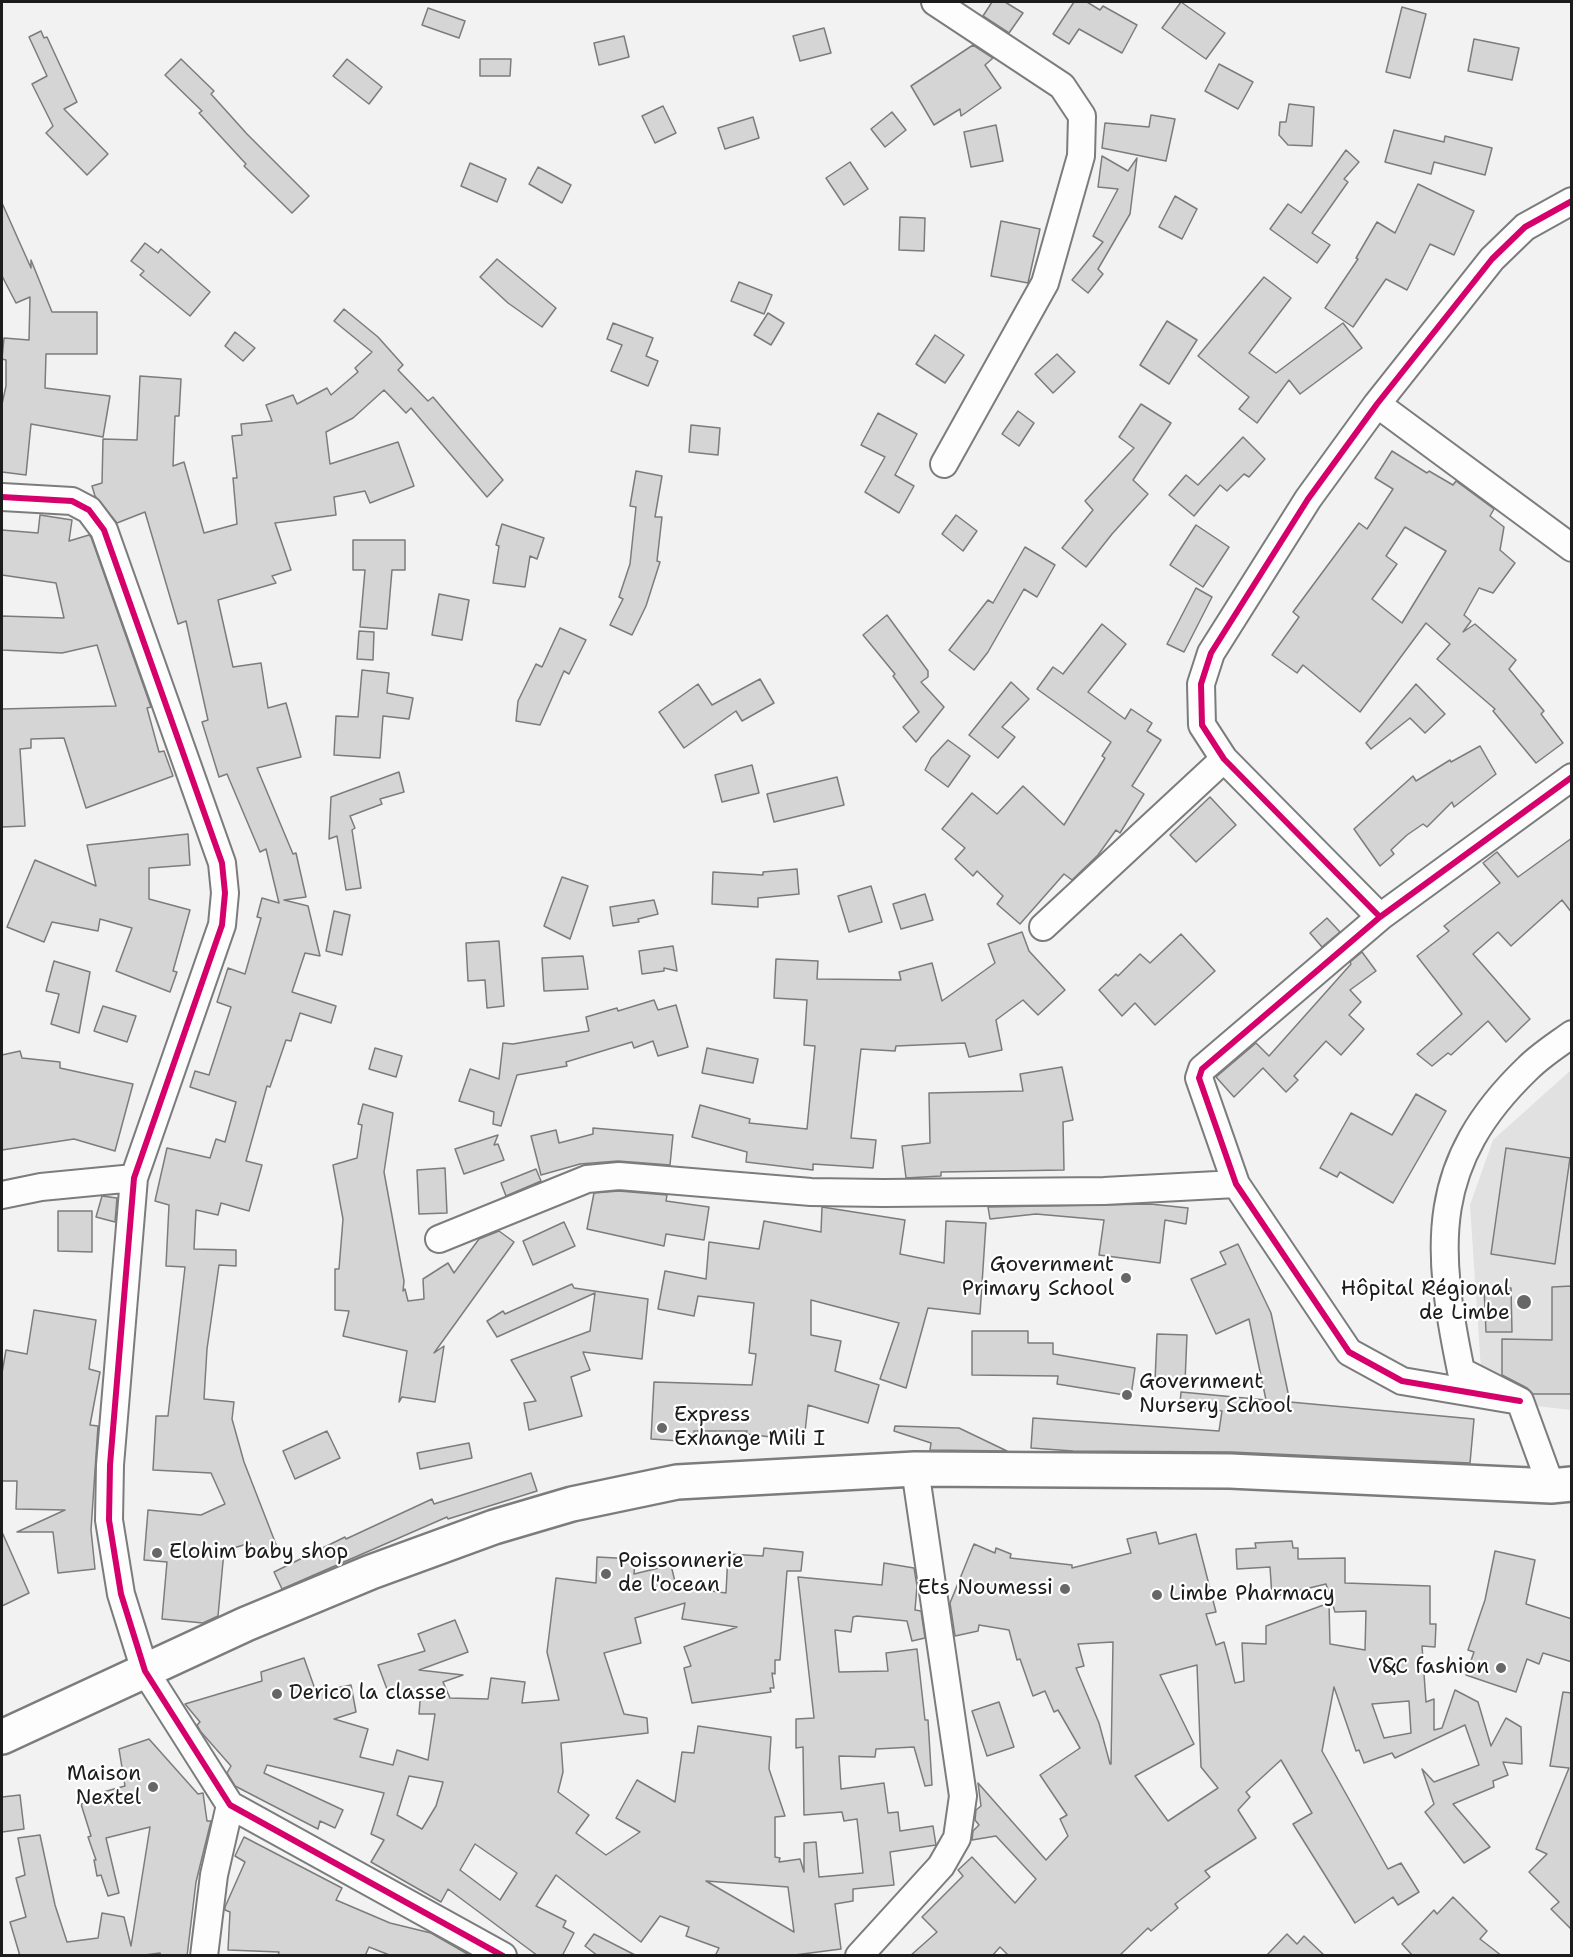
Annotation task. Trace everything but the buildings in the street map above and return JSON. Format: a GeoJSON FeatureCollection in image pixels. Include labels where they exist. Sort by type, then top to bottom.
{"type":"FeatureCollection","features":[{"type":"Feature","properties":{"kind":"highway"},"geometry":{"type":"LineString","coordinates":[[2,1737],[246,1624],[371,1572],[494,1527],[572,1504],[677,1482],[915,1469],[1230,1471],[1561,1485]]}},
{"type":"Feature","properties":{"kind":"street"},"geometry":{"type":"LineString","coordinates":[[935,2],[1062,86],[1082,116],[1081,156],[1045,284],[944,464]]}},
{"type":"Feature","properties":{"kind":"street"},"geometry":{"type":"LineString","coordinates":[[1380,917],[1224,759],[1202,725],[1201,684],[1211,653],[1308,499],[1377,404],[1492,259],[1525,227],[1572,201]]}},
{"type":"Feature","properties":{"kind":"street"},"geometry":{"type":"LineString","coordinates":[[1377,404],[1572,548]]}},
{"type":"Feature","properties":{"kind":"street"},"geometry":{"type":"LineString","coordinates":[[2,497],[72,501],[89,510],[104,530],[222,863],[225,893],[222,925],[134,1178],[110,1465],[109,1520],[121,1594],[145,1671],[230,1804],[503,1956]]}},
{"type":"Feature","properties":{"kind":"street"},"geometry":{"type":"LineString","coordinates":[[1043,927],[1224,759]]}},
{"type":"Feature","properties":{"kind":"street"},"geometry":{"type":"LineString","coordinates":[[1520,1401],[1402,1381],[1349,1352],[1236,1184],[1199,1078],[1202,1069],[1380,917],[1572,777]]}},
{"type":"Feature","properties":{"kind":"street"},"geometry":{"type":"LineString","coordinates":[[1561,1485],[1520,1401],[1461,1371],[1448,1311],[1443,1232],[1455,1173],[1476,1130],[1528,1068],[1572,1034]]}},
{"type":"Feature","properties":{"kind":"street"},"geometry":{"type":"LineString","coordinates":[[439,1239],[587,1179],[619,1176],[777,1190],[883,1194],[1104,1191],[1236,1184]]}},
{"type":"Feature","properties":{"kind":"street"},"geometry":{"type":"LineString","coordinates":[[2,1195],[41,1187],[134,1178]]}},
{"type":"Feature","properties":{"kind":"street"},"geometry":{"type":"LineString","coordinates":[[859,1956],[941,1866],[957,1838],[963,1796],[915,1469]]}},
{"type":"Feature","properties":{"kind":"street"},"geometry":{"type":"LineString","coordinates":[[204,1956],[214,1875],[230,1804]]}},
{"type":"Feature","properties":{"kind":"shaded area","name":"Hôpital Régional de Limbe"},"geometry":{"type":"Polygon","coordinates":[[[1571,1070],[1571,1410],[1483,1400],[1470,1205],[1493,1140],[1571,1070]]]}},
{"type":"Feature","properties":{"kind":"cycle path"},"geometry":{"type":"LineString","coordinates":[[1380,917],[1224,759],[1202,725],[1201,684],[1211,653],[1308,499],[1377,404],[1492,259],[1525,227],[1572,201]]}},
{"type":"Feature","properties":{"kind":"cycle path"},"geometry":{"type":"LineString","coordinates":[[2,497],[72,501],[89,510],[104,530],[222,863],[225,893],[222,925],[134,1178],[110,1465],[109,1520],[121,1594],[145,1671],[230,1805],[503,1956]]}},
{"type":"Feature","properties":{"kind":"cycle path"},"geometry":{"type":"LineString","coordinates":[[1520,1401],[1402,1381],[1349,1352],[1236,1184],[1199,1078],[1202,1069],[1380,917],[1572,777]]}},
{"type":"Feature","properties":{"kind":"place","name":"Government Primary School"},"geometry":{"type":"Point","coordinates":[1126,1278]}},
{"type":"Feature","properties":{"kind":"place","name":"Hôpital Régional de Limbe"},"geometry":{"type":"Point","coordinates":[1524,1302]}},
{"type":"Feature","properties":{"kind":"place","name":"Government Nursery School"},"geometry":{"type":"Point","coordinates":[1127,1395]}},
{"type":"Feature","properties":{"kind":"place","name":"Express Exhange Mili I"},"geometry":{"type":"Point","coordinates":[662,1428]}},
{"type":"Feature","properties":{"kind":"place","name":"Elohim baby shop"},"geometry":{"type":"Point","coordinates":[157,1553]}},
{"type":"Feature","properties":{"kind":"place","name":"Poissonnerie de l'ocean"},"geometry":{"type":"Point","coordinates":[606,1574]}},
{"type":"Feature","properties":{"kind":"place","name":"Ets Noumessi"},"geometry":{"type":"Point","coordinates":[1065,1589]}},
{"type":"Feature","properties":{"kind":"place","name":"Limbe Pharmacy"},"geometry":{"type":"Point","coordinates":[1157,1595]}},
{"type":"Feature","properties":{"kind":"place","name":"V&C fashion"},"geometry":{"type":"Point","coordinates":[1501,1668]}},
{"type":"Feature","properties":{"kind":"place","name":"Derico la classe"},"geometry":{"type":"Point","coordinates":[277,1694]}},
{"type":"Feature","properties":{"kind":"place","name":"Maison Nextel"},"geometry":{"type":"Point","coordinates":[153,1787]}}]}
